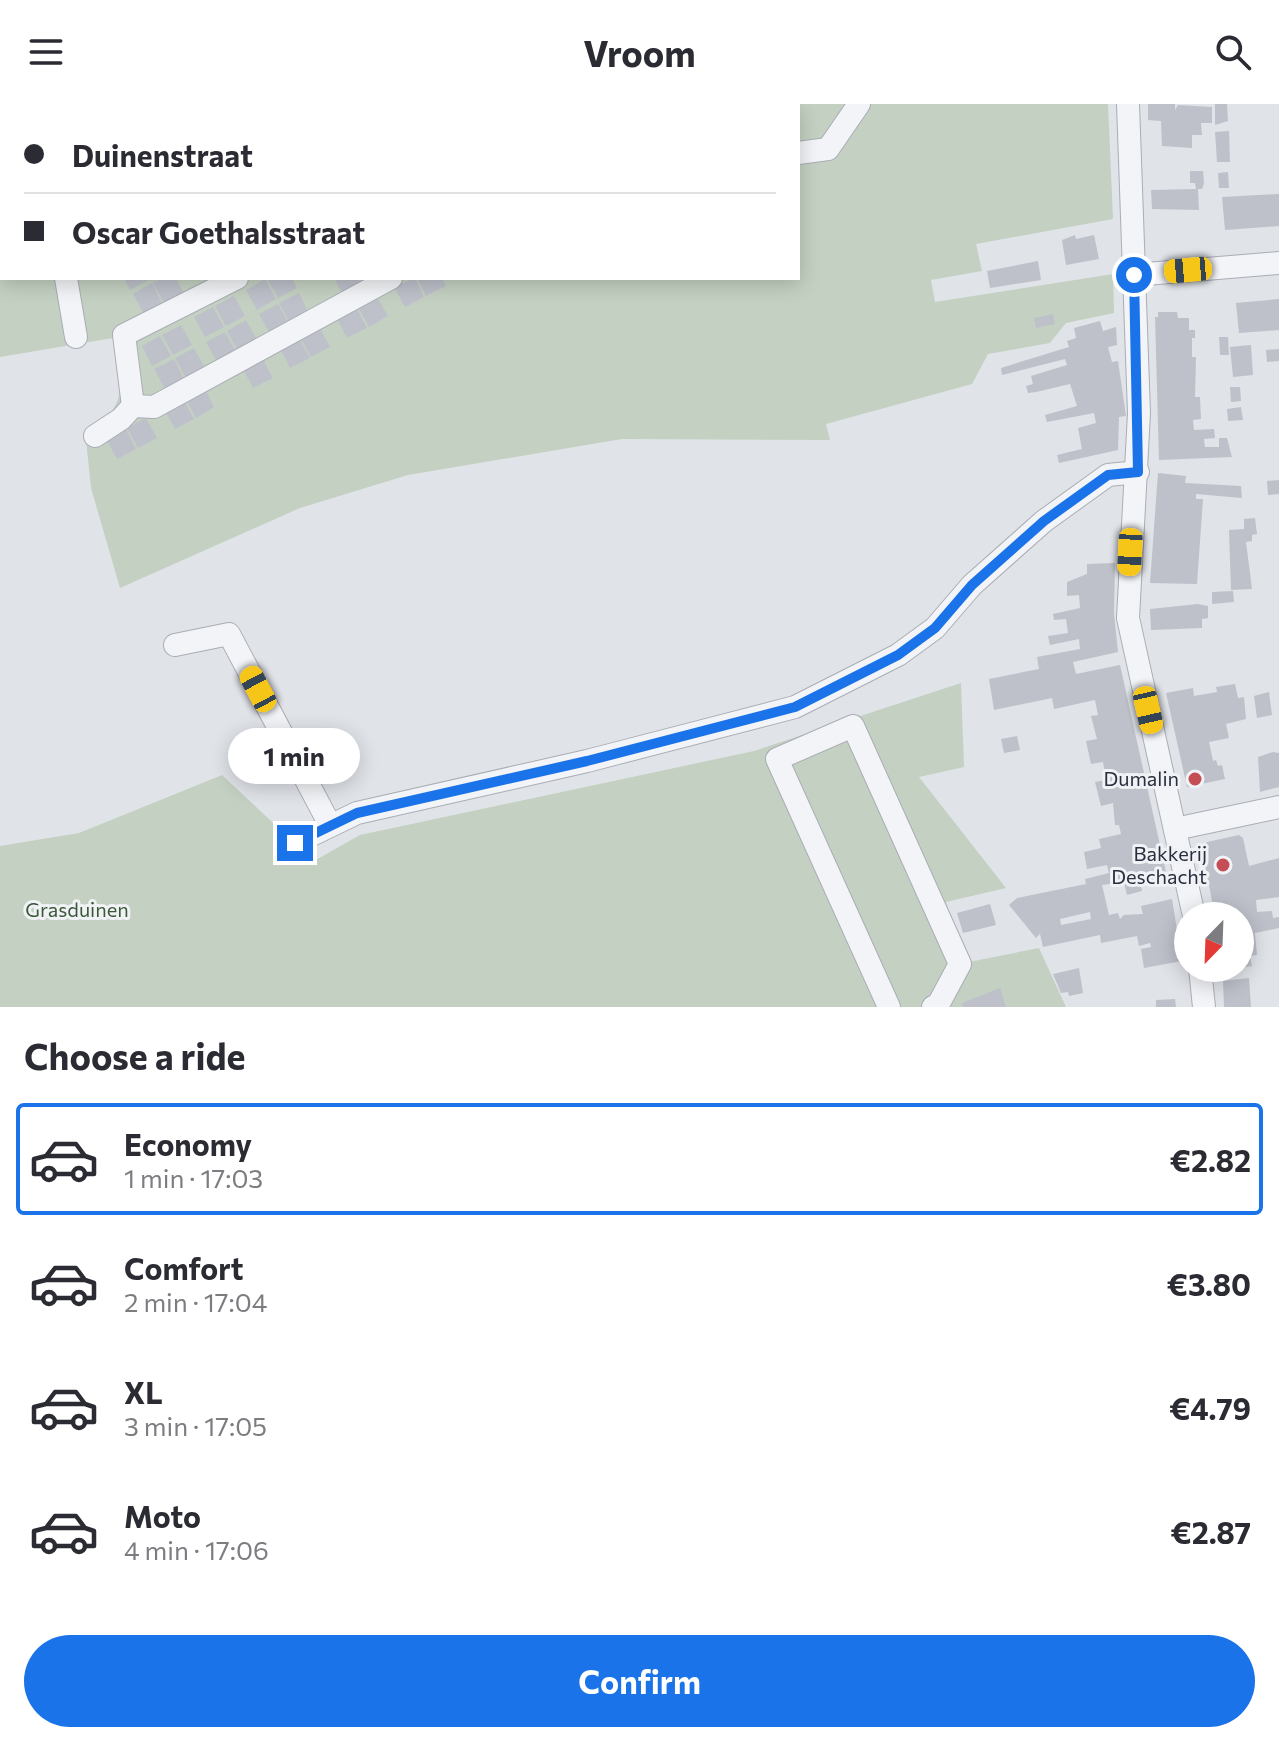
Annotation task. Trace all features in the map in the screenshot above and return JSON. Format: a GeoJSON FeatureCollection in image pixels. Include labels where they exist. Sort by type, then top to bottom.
{"type":"FeatureCollection","features":[{"type":"Feature","properties":{"kind":"street"},"geometry":{"type":"LineString","coordinates":[[800,153],[828,149],[859,104]]}},
{"type":"Feature","properties":{"kind":"street"},"geometry":{"type":"LineString","coordinates":[[1128,104],[1138,472],[1128,618],[1191,902]]}},
{"type":"Feature","properties":{"kind":"street"},"geometry":{"type":"LineString","coordinates":[[1134,275],[1279,263]]}},
{"type":"Feature","properties":{"kind":"street"},"geometry":{"type":"LineString","coordinates":[[66,280],[76,337]]}},
{"type":"Feature","properties":{"kind":"street"},"geometry":{"type":"LineString","coordinates":[[95,436],[121,419],[133,406],[124,335],[233,280]]}},
{"type":"Feature","properties":{"kind":"street"},"geometry":{"type":"LineString","coordinates":[[133,406],[154,407],[387,280]]}},
{"type":"Feature","properties":{"kind":"street"},"geometry":{"type":"LineString","coordinates":[[295,843],[357,813],[587,761],[795,707],[898,655],[935,628],[972,585],[1044,521],[1108,475],[1138,472]]}},
{"type":"Feature","properties":{"kind":"street"},"geometry":{"type":"LineString","coordinates":[[175,645],[229,634],[330,825]]}},
{"type":"Feature","properties":{"kind":"street"},"geometry":{"type":"LineString","coordinates":[[889,1007],[777,759],[853,726],[960,964],[938,1005],[933,1007]]}},
{"type":"Feature","properties":{"kind":"street"},"geometry":{"type":"LineString","coordinates":[[1175,829],[1279,807]]}},
{"type":"Feature","properties":{"kind":"street"},"geometry":{"type":"LineString","coordinates":[[1201,982],[1204,1007]]}},
{"type":"Feature","properties":{"kind":"green space"},"geometry":{"type":"Polygon","coordinates":[[[800,104],[1108,104],[1113,219],[976,244],[982,271],[931,280],[935,302],[1113,274],[1114,313],[1066,323],[1050,343],[988,354],[972,384],[826,424],[830,440],[622,439],[408,475],[300,508],[120,588],[91,488],[85,430],[111,413],[117,403],[120,379],[113,338],[0,357],[0,280],[800,280],[800,104]]]}},
{"type":"Feature","properties":{"kind":"green space","name":"Grasduinen"},"geometry":{"type":"Polygon","coordinates":[[[961,683],[964,767],[919,777],[1006,888],[946,902],[964,963],[1039,948],[1066,1007],[0,1007],[0,846],[79,833],[222,775],[314,861],[360,835],[754,751],[961,683]]]}},
{"type":"Feature","properties":{"kind":"building"},"geometry":{"type":"Polygon","coordinates":[[[1148,104],[1175,104],[1175,110],[1178,105],[1212,107],[1212,123],[1201,123],[1202,135],[1192,135],[1192,148],[1162,146],[1161,121],[1148,120],[1148,104]]]}},
{"type":"Feature","properties":{"kind":"building"},"geometry":{"type":"Polygon","coordinates":[[[1215,104],[1227,104],[1228,121],[1215,125],[1215,104]]]}},
{"type":"Feature","properties":{"kind":"building"},"geometry":{"type":"Polygon","coordinates":[[[1229,131],[1230,162],[1217,162],[1215,132],[1229,131]]]}},
{"type":"Feature","properties":{"kind":"building"},"geometry":{"type":"Polygon","coordinates":[[[1190,171],[1203,171],[1204,183],[1202,189],[1198,189],[1199,210],[1152,209],[1151,190],[1196,189],[1195,183],[1190,183],[1190,171]]]}},
{"type":"Feature","properties":{"kind":"building"},"geometry":{"type":"Polygon","coordinates":[[[1228,172],[1229,188],[1219,188],[1218,173],[1228,172]]]}},
{"type":"Feature","properties":{"kind":"building"},"geometry":{"type":"Polygon","coordinates":[[[1279,194],[1279,226],[1225,230],[1222,197],[1279,194]]]}},
{"type":"Feature","properties":{"kind":"building"},"geometry":{"type":"Polygon","coordinates":[[[1075,235],[1076,239],[1094,235],[1099,259],[1066,265],[1062,240],[1075,235]]]}},
{"type":"Feature","properties":{"kind":"building"},"geometry":{"type":"Polygon","coordinates":[[[1038,261],[1041,280],[990,288],[987,271],[1038,261]]]}},
{"type":"Feature","properties":{"kind":"building"},"geometry":{"type":"Polygon","coordinates":[[[125,280],[148,280],[130,290],[125,280]]]}},
{"type":"Feature","properties":{"kind":"building"},"geometry":{"type":"Polygon","coordinates":[[[177,280],[183,292],[164,303],[153,283],[177,280]]]}},
{"type":"Feature","properties":{"kind":"building"},"geometry":{"type":"Polygon","coordinates":[[[266,280],[276,299],[257,310],[246,290],[266,280]]]}},
{"type":"Feature","properties":{"kind":"building"},"geometry":{"type":"Polygon","coordinates":[[[268,280],[293,280],[297,288],[278,298],[268,280]]]}},
{"type":"Feature","properties":{"kind":"building"},"geometry":{"type":"Polygon","coordinates":[[[335,280],[360,280],[362,285],[343,295],[335,280]]]}},
{"type":"Feature","properties":{"kind":"building"},"geometry":{"type":"Polygon","coordinates":[[[416,280],[424,297],[405,307],[394,287],[416,280]]]}},
{"type":"Feature","properties":{"kind":"building"},"geometry":{"type":"Polygon","coordinates":[[[418,280],[443,280],[446,286],[426,296],[418,280]]]}},
{"type":"Feature","properties":{"kind":"building"},"geometry":{"type":"Polygon","coordinates":[[[152,283],[162,304],[144,314],[133,294],[152,283]]]}},
{"type":"Feature","properties":{"kind":"building"},"geometry":{"type":"Polygon","coordinates":[[[299,293],[309,313],[290,323],[279,303],[299,293]]]}},
{"type":"Feature","properties":{"kind":"building"},"geometry":{"type":"Polygon","coordinates":[[[234,296],[245,316],[226,326],[215,306],[234,296]]]}},
{"type":"Feature","properties":{"kind":"building"},"geometry":{"type":"Polygon","coordinates":[[[377,297],[388,316],[369,327],[358,307],[377,297]]]}},
{"type":"Feature","properties":{"kind":"building"},"geometry":{"type":"Polygon","coordinates":[[[1279,299],[1279,330],[1239,333],[1236,303],[1279,299]]]}},
{"type":"Feature","properties":{"kind":"building"},"geometry":{"type":"Polygon","coordinates":[[[278,304],[289,324],[270,334],[259,314],[278,304]]]}},
{"type":"Feature","properties":{"kind":"building"},"geometry":{"type":"Polygon","coordinates":[[[213,307],[224,327],[205,337],[194,317],[213,307]]]}},
{"type":"Feature","properties":{"kind":"building"},"geometry":{"type":"Polygon","coordinates":[[[357,309],[367,328],[347,338],[337,319],[357,309]]]}},
{"type":"Feature","properties":{"kind":"building"},"geometry":{"type":"Polygon","coordinates":[[[1158,312],[1177,312],[1178,318],[1189,318],[1189,330],[1195,330],[1192,357],[1196,357],[1195,397],[1200,397],[1201,419],[1193,420],[1194,430],[1214,429],[1215,438],[1204,439],[1205,447],[1219,447],[1219,438],[1227,438],[1232,457],[1159,460],[1155,317],[1158,317],[1158,312]]]}},
{"type":"Feature","properties":{"kind":"building"},"geometry":{"type":"Polygon","coordinates":[[[1053,314],[1055,324],[1036,328],[1034,318],[1053,314]]]}},
{"type":"Feature","properties":{"kind":"building"},"geometry":{"type":"Polygon","coordinates":[[[246,320],[257,340],[238,351],[227,331],[246,320]]]}},
{"type":"Feature","properties":{"kind":"building"},"geometry":{"type":"Polygon","coordinates":[[[1100,321],[1103,331],[1116,327],[1117,345],[1108,347],[1112,362],[1118,361],[1126,416],[1119,417],[1118,450],[1059,463],[1057,455],[1082,449],[1078,428],[1096,423],[1094,413],[1047,422],[1045,415],[1077,406],[1070,384],[1028,393],[1026,386],[1033,384],[1031,376],[1067,365],[1065,359],[1002,375],[1001,368],[1069,347],[1067,341],[1076,338],[1074,328],[1100,321]]]}},
{"type":"Feature","properties":{"kind":"building"},"geometry":{"type":"Polygon","coordinates":[[[181,325],[192,345],[173,355],[162,335],[181,325]]]}},
{"type":"Feature","properties":{"kind":"building"},"geometry":{"type":"Polygon","coordinates":[[[319,326],[330,347],[311,357],[300,337],[319,326]]]}},
{"type":"Feature","properties":{"kind":"building"},"geometry":{"type":"Polygon","coordinates":[[[225,332],[236,352],[217,362],[206,342],[225,332]]]}},
{"type":"Feature","properties":{"kind":"building"},"geometry":{"type":"Polygon","coordinates":[[[160,336],[171,356],[152,366],[142,346],[160,336]]]}},
{"type":"Feature","properties":{"kind":"building"},"geometry":{"type":"Polygon","coordinates":[[[1219,337],[1228,337],[1229,355],[1220,355],[1219,337]]]}},
{"type":"Feature","properties":{"kind":"building"},"geometry":{"type":"Polygon","coordinates":[[[299,338],[310,358],[290,368],[280,348],[299,338]]]}},
{"type":"Feature","properties":{"kind":"building"},"geometry":{"type":"Polygon","coordinates":[[[1251,345],[1253,375],[1233,377],[1230,347],[1251,345]]]}},
{"type":"Feature","properties":{"kind":"building"},"geometry":{"type":"Polygon","coordinates":[[[194,348],[205,368],[186,378],[175,358],[194,348]]]}},
{"type":"Feature","properties":{"kind":"building"},"geometry":{"type":"Polygon","coordinates":[[[1279,349],[1279,361],[1267,362],[1266,350],[1279,349]]]}},
{"type":"Feature","properties":{"kind":"building"},"geometry":{"type":"Polygon","coordinates":[[[262,358],[273,378],[253,388],[243,369],[262,358]]]}},
{"type":"Feature","properties":{"kind":"building"},"geometry":{"type":"Polygon","coordinates":[[[174,359],[184,379],[165,389],[154,369],[174,359]]]}},
{"type":"Feature","properties":{"kind":"building"},"geometry":{"type":"Polygon","coordinates":[[[204,387],[214,407],[196,418],[185,398],[204,387]]]}},
{"type":"Feature","properties":{"kind":"building"},"geometry":{"type":"Polygon","coordinates":[[[1230,387],[1240,387],[1241,401],[1231,402],[1230,387]]]}},
{"type":"Feature","properties":{"kind":"building"},"geometry":{"type":"Polygon","coordinates":[[[183,399],[194,419],[175,429],[164,409],[183,399]]]}},
{"type":"Feature","properties":{"kind":"building"},"geometry":{"type":"Polygon","coordinates":[[[1241,407],[1243,420],[1228,421],[1227,409],[1241,407]]]}},
{"type":"Feature","properties":{"kind":"building"},"geometry":{"type":"Polygon","coordinates":[[[146,418],[157,438],[138,448],[127,428],[146,418]]]}},
{"type":"Feature","properties":{"kind":"building"},"geometry":{"type":"Polygon","coordinates":[[[126,429],[136,449],[117,459],[106,439],[126,429]]]}},
{"type":"Feature","properties":{"kind":"building"},"geometry":{"type":"Polygon","coordinates":[[[1158,473],[1186,476],[1185,483],[1241,486],[1242,498],[1196,494],[1196,499],[1203,499],[1197,584],[1150,583],[1158,473]]]}},
{"type":"Feature","properties":{"kind":"building"},"geometry":{"type":"Polygon","coordinates":[[[1279,480],[1279,494],[1268,495],[1267,481],[1279,480]]]}},
{"type":"Feature","properties":{"kind":"building"},"geometry":{"type":"Polygon","coordinates":[[[1255,518],[1257,534],[1252,535],[1252,541],[1246,542],[1252,589],[1231,590],[1229,530],[1244,529],[1244,519],[1255,518]]]}},
{"type":"Feature","properties":{"kind":"building"},"geometry":{"type":"Polygon","coordinates":[[[1115,563],[1114,614],[1118,652],[1073,662],[1076,674],[1120,665],[1168,881],[1141,886],[1142,891],[1127,895],[1124,882],[1102,885],[1109,915],[1118,913],[1120,919],[1124,915],[1143,914],[1141,906],[1172,899],[1174,911],[1174,962],[1144,968],[1141,949],[1151,947],[1150,943],[1139,946],[1137,936],[1101,943],[1100,935],[1043,947],[1040,934],[1036,938],[1009,905],[1017,898],[1086,884],[1085,879],[1109,873],[1107,865],[1087,869],[1084,852],[1101,848],[1099,839],[1121,834],[1119,825],[1115,825],[1113,803],[1101,806],[1095,782],[1106,780],[1103,762],[1091,764],[1086,741],[1097,739],[1091,716],[1098,715],[1095,700],[1054,709],[1052,698],[994,710],[989,679],[1039,669],[1037,657],[1080,649],[1079,639],[1050,645],[1048,636],[1068,633],[1066,619],[1054,620],[1053,614],[1080,608],[1079,595],[1067,596],[1067,582],[1087,574],[1087,564],[1115,563]],[[1090,912],[1060,919],[1061,925],[1091,919],[1090,912]]]}},
{"type":"Feature","properties":{"kind":"building"},"geometry":{"type":"Polygon","coordinates":[[[1233,591],[1234,602],[1212,604],[1212,592],[1233,591]]]}},
{"type":"Feature","properties":{"kind":"building"},"geometry":{"type":"Polygon","coordinates":[[[1198,604],[1208,606],[1208,618],[1202,619],[1202,628],[1151,630],[1150,609],[1198,604]]]}},
{"type":"Feature","properties":{"kind":"building"},"geometry":{"type":"Polygon","coordinates":[[[1235,684],[1238,698],[1244,697],[1246,719],[1226,724],[1229,738],[1209,742],[1213,761],[1216,760],[1218,766],[1222,765],[1225,779],[1187,787],[1166,693],[1193,688],[1194,696],[1217,692],[1216,687],[1235,684]]]}},
{"type":"Feature","properties":{"kind":"building"},"geometry":{"type":"Polygon","coordinates":[[[1269,692],[1272,715],[1257,718],[1254,696],[1269,692]]]}},
{"type":"Feature","properties":{"kind":"building"},"geometry":{"type":"Polygon","coordinates":[[[1017,736],[1020,750],[1004,753],[1001,739],[1017,736]]]}},
{"type":"Feature","properties":{"kind":"building"},"geometry":{"type":"Polygon","coordinates":[[[1279,753],[1279,787],[1260,792],[1258,757],[1279,753]]]}},
{"type":"Feature","properties":{"kind":"building"},"geometry":{"type":"Polygon","coordinates":[[[1239,835],[1243,838],[1249,866],[1279,858],[1279,897],[1256,900],[1257,912],[1272,911],[1273,918],[1279,917],[1279,928],[1255,933],[1257,955],[1254,955],[1254,902],[1212,902],[1202,849],[1207,842],[1239,835]]]}},
{"type":"Feature","properties":{"kind":"building"},"geometry":{"type":"Polygon","coordinates":[[[990,904],[996,925],[963,933],[957,913],[990,904]]]}},
{"type":"Feature","properties":{"kind":"building"},"geometry":{"type":"Polygon","coordinates":[[[1079,968],[1083,993],[1069,996],[1068,992],[1061,993],[1053,974],[1079,968]]]}},
{"type":"Feature","properties":{"kind":"building"},"geometry":{"type":"Polygon","coordinates":[[[1223,982],[1249,982],[1251,1007],[1224,1007],[1223,982]]]}},
{"type":"Feature","properties":{"kind":"building"},"geometry":{"type":"Polygon","coordinates":[[[1000,988],[1006,1007],[963,1007],[962,1003],[1000,988]]]}},
{"type":"Feature","properties":{"kind":"building"},"geometry":{"type":"Polygon","coordinates":[[[1175,999],[1176,1007],[1156,1007],[1156,1000],[1175,999]]]}},
{"type":"Feature","properties":{"kind":"place","name":"Dumalin"},"geometry":{"type":"Point","coordinates":[1195,779]}},
{"type":"Feature","properties":{"kind":"place","name":"Bakkerij Deschacht"},"geometry":{"type":"Point","coordinates":[1223,865]}},
{"type":"Feature","properties":{"kind":"route"},"geometry":{"type":"LineString","coordinates":[[295,843],[357,813],[587,761],[795,707],[898,655],[935,628],[972,585],[1044,521],[1108,475],[1138,472],[1134,275]]}}]}
